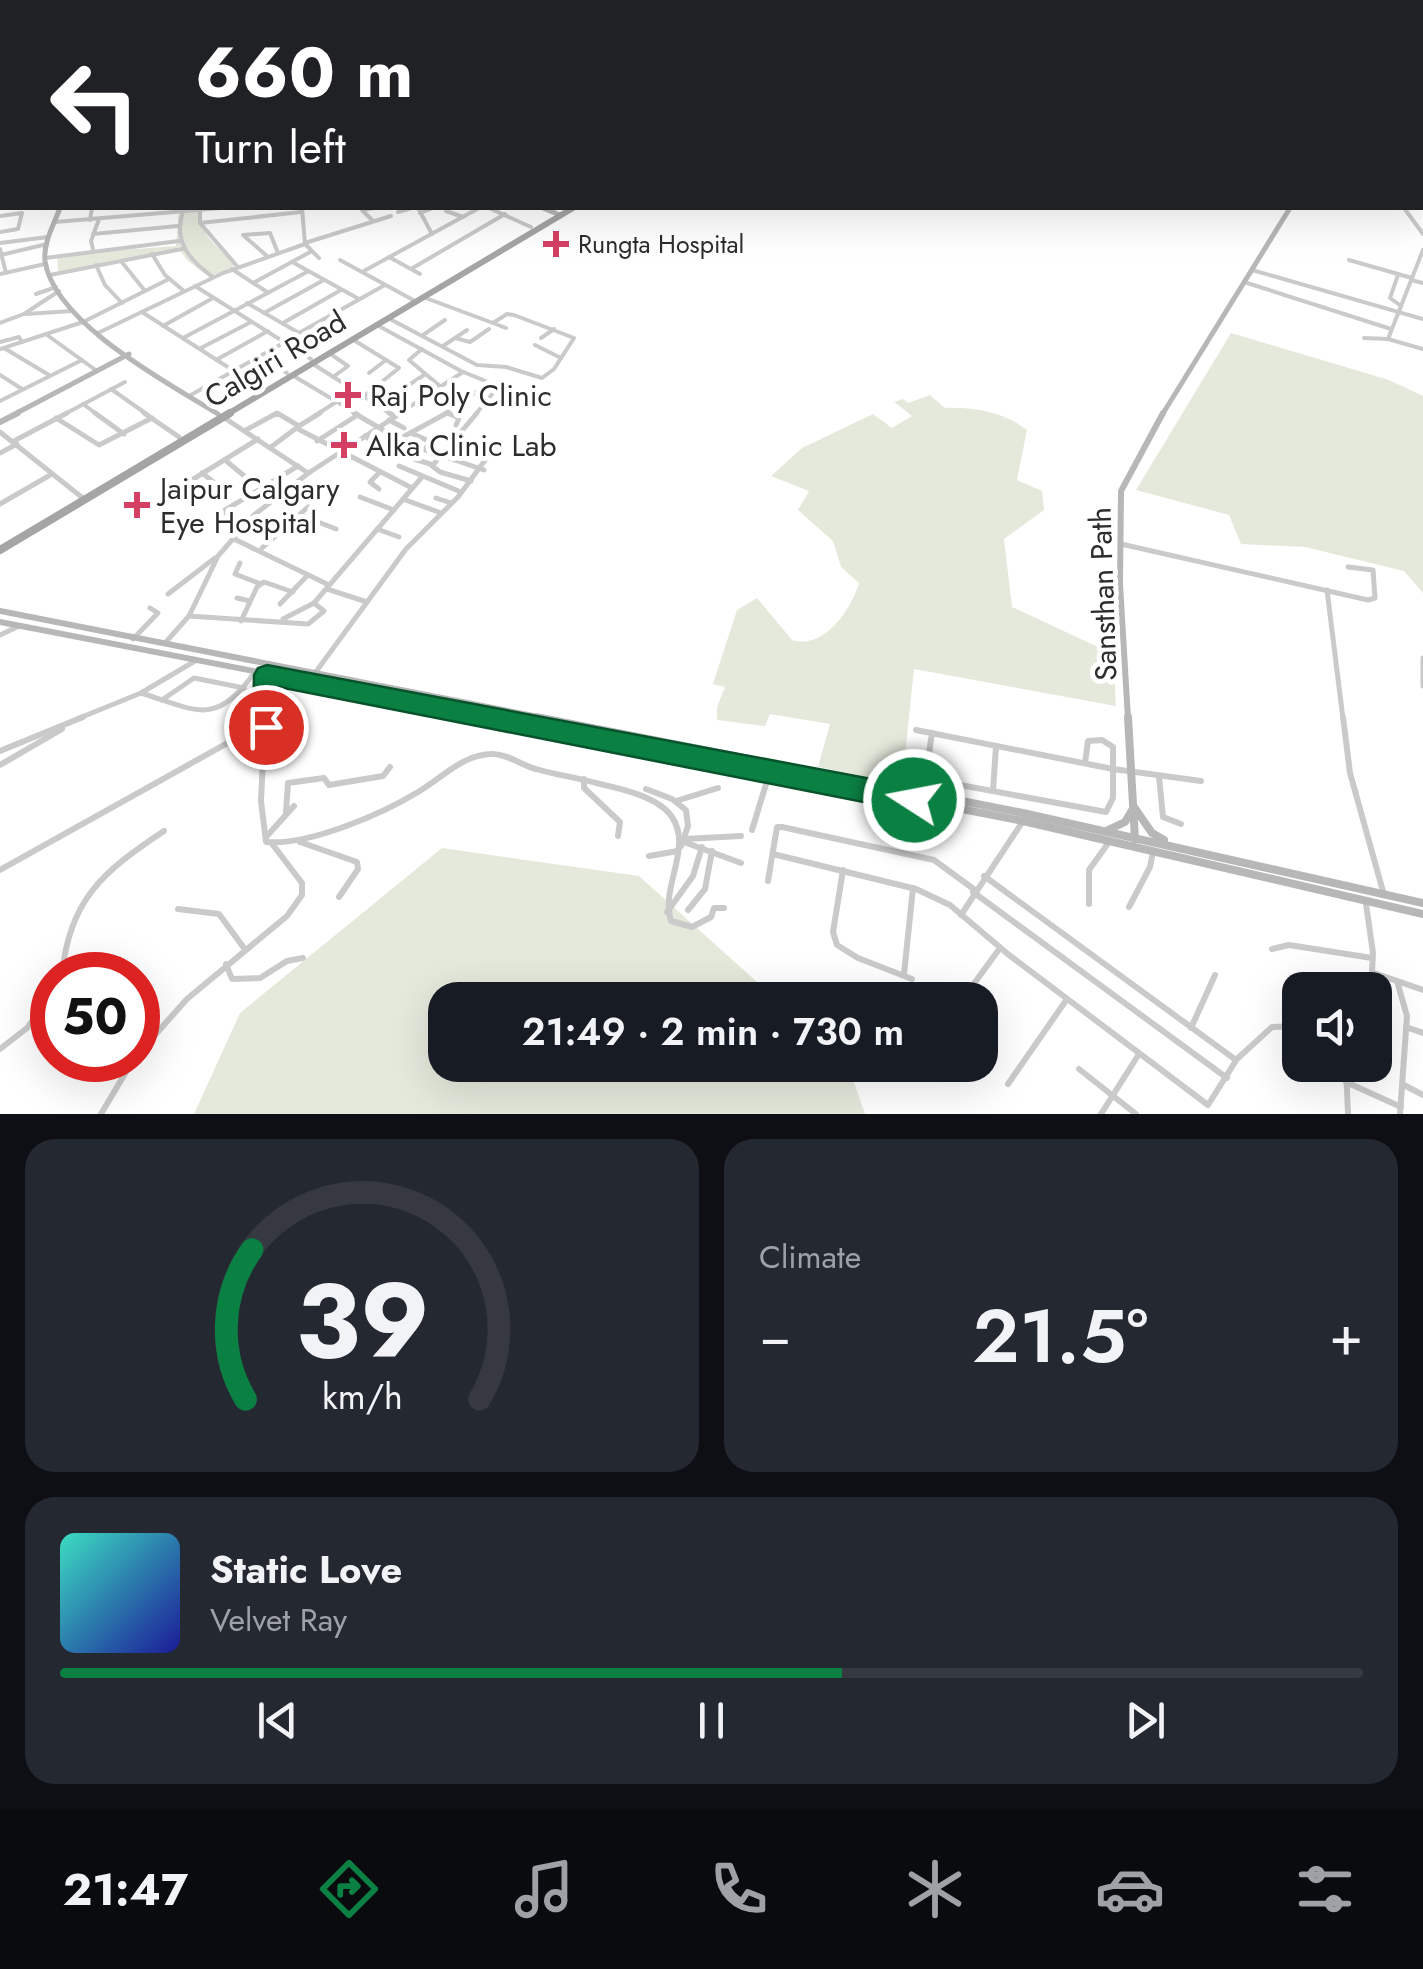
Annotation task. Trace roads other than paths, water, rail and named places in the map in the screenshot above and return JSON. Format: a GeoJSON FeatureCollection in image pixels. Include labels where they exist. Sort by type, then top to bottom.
{"type":"FeatureCollection","features":[{"type":"Feature","properties":{"kind":"main road"},"geometry":{"type":"LineString","coordinates":[[59,210],[45,261],[72,311],[98,334],[220,416]]}},
{"type":"Feature","properties":{"kind":"main road","name":"Sansthan Path"},"geometry":{"type":"LineString","coordinates":[[1135,840],[1121,491],[1289,210]]}},
{"type":"Feature","properties":{"kind":"main road","name":"Calgiri Road"},"geometry":{"type":"LineString","coordinates":[[311,361],[564,211]]}},
{"type":"Feature","properties":{"kind":"main road","name":"Calgiri Road"},"geometry":{"type":"LineString","coordinates":[[0,547],[564,211]]}},
{"type":"Feature","properties":{"kind":"main road"},"geometry":{"type":"LineString","coordinates":[[0,422],[128,354]]}},
{"type":"Feature","properties":{"kind":"main road","name":"Calgiri Road"},"geometry":{"type":"LineString","coordinates":[[83,498],[179,437],[220,416]]}},
{"type":"Feature","properties":{"kind":"main road"},"geometry":{"type":"LineString","coordinates":[[0,611],[350,686],[1023,821],[1109,835],[1134,807],[1152,833],[1170,844]]}},
{"type":"Feature","properties":{"kind":"main road"},"geometry":{"type":"LineString","coordinates":[[0,622],[267,675],[702,747],[1109,835],[1170,844],[1423,903]]}},
{"type":"Feature","properties":{"kind":"main road"},"geometry":{"type":"LineString","coordinates":[[1135,840],[1366,904],[1423,914]]}},
{"type":"Feature","properties":{"kind":"street"},"geometry":{"type":"LineString","coordinates":[[1275,0],[1288,0]]}},
{"type":"Feature","properties":{"kind":"street"},"geometry":{"type":"LineString","coordinates":[[90,220],[92,210]]}},
{"type":"Feature","properties":{"kind":"street"},"geometry":{"type":"LineString","coordinates":[[55,222],[183,210],[179,240],[199,268],[214,277]]}},
{"type":"Feature","properties":{"kind":"street"},"geometry":{"type":"LineString","coordinates":[[200,210],[200,223],[235,268],[268,292]]}},
{"type":"Feature","properties":{"kind":"street"},"geometry":{"type":"LineString","coordinates":[[200,223],[301,210],[305,243],[319,258]]}},
{"type":"Feature","properties":{"kind":"street"},"geometry":{"type":"LineString","coordinates":[[363,210],[373,221]]}},
{"type":"Feature","properties":{"kind":"street"},"geometry":{"type":"LineString","coordinates":[[398,212],[411,210]]}},
{"type":"Feature","properties":{"kind":"street"},"geometry":{"type":"LineString","coordinates":[[418,210],[432,234]]}},
{"type":"Feature","properties":{"kind":"street"},"geometry":{"type":"LineString","coordinates":[[446,210],[463,216]]}},
{"type":"Feature","properties":{"kind":"street"},"geometry":{"type":"LineString","coordinates":[[362,272],[474,210]]}},
{"type":"Feature","properties":{"kind":"street"},"geometry":{"type":"LineString","coordinates":[[495,210],[532,228]]}},
{"type":"Feature","properties":{"kind":"street"},"geometry":{"type":"LineString","coordinates":[[0,216],[22,213],[18,229],[0,232]]}},
{"type":"Feature","properties":{"kind":"street"},"geometry":{"type":"LineString","coordinates":[[411,268],[505,214]]}},
{"type":"Feature","properties":{"kind":"street"},"geometry":{"type":"LineString","coordinates":[[98,334],[235,268],[391,216]]}},
{"type":"Feature","properties":{"kind":"street"},"geometry":{"type":"LineString","coordinates":[[93,250],[93,234],[100,219]]}},
{"type":"Feature","properties":{"kind":"street"},"geometry":{"type":"LineString","coordinates":[[1420,225],[1423,234]]}},
{"type":"Feature","properties":{"kind":"street"},"geometry":{"type":"LineString","coordinates":[[93,234],[178,226]]}},
{"type":"Feature","properties":{"kind":"street"},"geometry":{"type":"LineString","coordinates":[[267,256],[242,236],[270,232],[278,252]]}},
{"type":"Feature","properties":{"kind":"street"},"geometry":{"type":"LineString","coordinates":[[0,249],[48,240]]}},
{"type":"Feature","properties":{"kind":"street"},"geometry":{"type":"LineString","coordinates":[[0,249],[48,240]]}},
{"type":"Feature","properties":{"kind":"street"},"geometry":{"type":"LineString","coordinates":[[0,249],[3,273],[93,250],[179,240]]}},
{"type":"Feature","properties":{"kind":"street"},"geometry":{"type":"LineString","coordinates":[[50,274],[184,249]]}},
{"type":"Feature","properties":{"kind":"street"},"geometry":{"type":"LineString","coordinates":[[253,284],[312,251]]}},
{"type":"Feature","properties":{"kind":"street"},"geometry":{"type":"LineString","coordinates":[[152,254],[169,279],[184,291]]}},
{"type":"Feature","properties":{"kind":"street"},"geometry":{"type":"LineString","coordinates":[[1388,339],[1422,254]]}},
{"type":"Feature","properties":{"kind":"street"},"geometry":{"type":"LineString","coordinates":[[389,257],[420,274]]}},
{"type":"Feature","properties":{"kind":"street"},"geometry":{"type":"LineString","coordinates":[[340,260],[417,299],[506,328]]}},
{"type":"Feature","properties":{"kind":"street"},"geometry":{"type":"LineString","coordinates":[[1349,260],[1423,283]]}},
{"type":"Feature","properties":{"kind":"street"},"geometry":{"type":"LineString","coordinates":[[122,261],[145,292]]}},
{"type":"Feature","properties":{"kind":"street"},"geometry":{"type":"LineString","coordinates":[[294,263],[359,299]]}},
{"type":"Feature","properties":{"kind":"street"},"geometry":{"type":"LineString","coordinates":[[96,266],[122,304]]}},
{"type":"Feature","properties":{"kind":"street"},"geometry":{"type":"LineString","coordinates":[[1252,270],[1423,319]]}},
{"type":"Feature","properties":{"kind":"street"},"geometry":{"type":"LineString","coordinates":[[183,338],[308,272]]}},
{"type":"Feature","properties":{"kind":"street"},"geometry":{"type":"LineString","coordinates":[[1398,274],[1390,298],[1401,306]]}},
{"type":"Feature","properties":{"kind":"street"},"geometry":{"type":"LineString","coordinates":[[2,346],[20,337],[22,342],[83,322],[169,279]]}},
{"type":"Feature","properties":{"kind":"street"},"geometry":{"type":"LineString","coordinates":[[264,313],[322,281]]}},
{"type":"Feature","properties":{"kind":"street"},"geometry":{"type":"LineString","coordinates":[[1282,294],[1289,281]]}},
{"type":"Feature","properties":{"kind":"street"},"geometry":{"type":"LineString","coordinates":[[1244,282],[1391,329]]}},
{"type":"Feature","properties":{"kind":"street"},"geometry":{"type":"LineString","coordinates":[[246,303],[299,333],[385,285]]}},
{"type":"Feature","properties":{"kind":"street"},"geometry":{"type":"LineString","coordinates":[[195,286],[285,342],[404,428]]}},
{"type":"Feature","properties":{"kind":"street"},"geometry":{"type":"LineString","coordinates":[[36,294],[58,289]]}},
{"type":"Feature","properties":{"kind":"street"},"geometry":{"type":"LineString","coordinates":[[0,323],[22,314],[58,289]]}},
{"type":"Feature","properties":{"kind":"street"},"geometry":{"type":"LineString","coordinates":[[282,324],[341,290]]}},
{"type":"Feature","properties":{"kind":"street"},"geometry":{"type":"LineString","coordinates":[[1324,308],[1330,294]]}},
{"type":"Feature","properties":{"kind":"street"},"geometry":{"type":"LineString","coordinates":[[163,326],[213,298]]}},
{"type":"Feature","properties":{"kind":"street"},"geometry":{"type":"LineString","coordinates":[[22,314],[72,311]]}},
{"type":"Feature","properties":{"kind":"street"},"geometry":{"type":"LineString","coordinates":[[142,312],[234,371]]}},
{"type":"Feature","properties":{"kind":"street"},"geometry":{"type":"LineString","coordinates":[[388,318],[478,365],[506,367],[542,378],[574,338],[507,314],[470,342],[455,338]]}},
{"type":"Feature","properties":{"kind":"street"},"geometry":{"type":"LineString","coordinates":[[422,335],[445,320]]}},
{"type":"Feature","properties":{"kind":"street"},"geometry":{"type":"LineString","coordinates":[[200,349],[251,322]]}},
{"type":"Feature","properties":{"kind":"street"},"geometry":{"type":"LineString","coordinates":[[376,325],[463,372],[527,398]]}},
{"type":"Feature","properties":{"kind":"street"},"geometry":{"type":"LineString","coordinates":[[541,338],[554,329]]}},
{"type":"Feature","properties":{"kind":"street"},"geometry":{"type":"LineString","coordinates":[[443,346],[467,330]]}},
{"type":"Feature","properties":{"kind":"street"},"geometry":{"type":"LineString","coordinates":[[216,360],[268,331]]}},
{"type":"Feature","properties":{"kind":"street"},"geometry":{"type":"LineString","coordinates":[[47,335],[97,371]]}},
{"type":"Feature","properties":{"kind":"street"},"geometry":{"type":"LineString","coordinates":[[1364,338],[1388,339],[1423,349]]}},
{"type":"Feature","properties":{"kind":"street"},"geometry":{"type":"LineString","coordinates":[[352,339],[399,368],[363,397]]}},
{"type":"Feature","properties":{"kind":"street"},"geometry":{"type":"LineString","coordinates":[[188,396],[285,342]]}},
{"type":"Feature","properties":{"kind":"street"},"geometry":{"type":"LineString","coordinates":[[534,345],[561,358]]}},
{"type":"Feature","properties":{"kind":"street"},"geometry":{"type":"LineString","coordinates":[[2,346],[49,375]]}},
{"type":"Feature","properties":{"kind":"street"},"geometry":{"type":"LineString","coordinates":[[422,350],[408,360],[441,387]]}},
{"type":"Feature","properties":{"kind":"street"},"geometry":{"type":"LineString","coordinates":[[329,353],[348,366],[333,377]]}},
{"type":"Feature","properties":{"kind":"street"},"geometry":{"type":"LineString","coordinates":[[259,357],[376,428],[482,470]]}},
{"type":"Feature","properties":{"kind":"street"},"geometry":{"type":"LineString","coordinates":[[1,399],[82,360]]}},
{"type":"Feature","properties":{"kind":"street"},"geometry":{"type":"LineString","coordinates":[[369,372],[386,360]]}},
{"type":"Feature","properties":{"kind":"street"},"geometry":{"type":"LineString","coordinates":[[162,645],[189,616],[218,556],[245,524],[308,473],[463,372]]}},
{"type":"Feature","properties":{"kind":"street"},"geometry":{"type":"LineString","coordinates":[[0,375],[22,389]]}},
{"type":"Feature","properties":{"kind":"street"},"geometry":{"type":"LineString","coordinates":[[376,406],[424,375]]}},
{"type":"Feature","properties":{"kind":"street"},"geometry":{"type":"LineString","coordinates":[[0,453],[125,382]]}},
{"type":"Feature","properties":{"kind":"street"},"geometry":{"type":"LineString","coordinates":[[399,439],[447,413],[488,384]]}},
{"type":"Feature","properties":{"kind":"street"},"geometry":{"type":"LineString","coordinates":[[431,465],[498,387]]}},
{"type":"Feature","properties":{"kind":"street"},"geometry":{"type":"LineString","coordinates":[[111,389],[179,437]]}},
{"type":"Feature","properties":{"kind":"street"},"geometry":{"type":"LineString","coordinates":[[270,447],[336,402]]}},
{"type":"Feature","properties":{"kind":"street"},"geometry":{"type":"LineString","coordinates":[[82,404],[124,434]]}},
{"type":"Feature","properties":{"kind":"street"},"geometry":{"type":"LineString","coordinates":[[246,430],[277,413],[317,441],[412,488]]}},
{"type":"Feature","properties":{"kind":"street"},"geometry":{"type":"LineString","coordinates":[[447,413],[460,420],[456,425]]}},
{"type":"Feature","properties":{"kind":"street"},"geometry":{"type":"LineString","coordinates":[[220,416],[308,473]]}},
{"type":"Feature","properties":{"kind":"street"},"geometry":{"type":"LineString","coordinates":[[317,441],[356,416]]}},
{"type":"Feature","properties":{"kind":"street"},"geometry":{"type":"LineString","coordinates":[[56,418],[91,444],[106,444],[152,418]]}},
{"type":"Feature","properties":{"kind":"street"},"geometry":{"type":"LineString","coordinates":[[0,432],[83,498]]}},
{"type":"Feature","properties":{"kind":"street"},"geometry":{"type":"LineString","coordinates":[[410,433],[431,442],[424,450]]}},
{"type":"Feature","properties":{"kind":"street"},"geometry":{"type":"LineString","coordinates":[[365,436],[381,448],[471,480]]}},
{"type":"Feature","properties":{"kind":"street"},"geometry":{"type":"LineString","coordinates":[[313,676],[406,549],[482,470],[494,448],[458,436]]}},
{"type":"Feature","properties":{"kind":"street"},"geometry":{"type":"LineString","coordinates":[[187,483],[258,439]]}},
{"type":"Feature","properties":{"kind":"street"},"geometry":{"type":"LineString","coordinates":[[450,446],[481,456]]}},
{"type":"Feature","properties":{"kind":"street"},"geometry":{"type":"LineString","coordinates":[[225,460],[248,479]]}},
{"type":"Feature","properties":{"kind":"street"},"geometry":{"type":"LineString","coordinates":[[245,524],[221,511],[298,466]]}},
{"type":"Feature","properties":{"kind":"street"},"geometry":{"type":"LineString","coordinates":[[399,466],[461,492]]}},
{"type":"Feature","properties":{"kind":"street"},"geometry":{"type":"LineString","coordinates":[[379,473],[370,482],[379,489]]}},
{"type":"Feature","properties":{"kind":"street"},"geometry":{"type":"LineString","coordinates":[[0,504],[52,474]]}},
{"type":"Feature","properties":{"kind":"street"},"geometry":{"type":"LineString","coordinates":[[202,474],[224,490]]}},
{"type":"Feature","properties":{"kind":"street"},"geometry":{"type":"LineString","coordinates":[[283,619],[314,603],[422,478]]}},
{"type":"Feature","properties":{"kind":"street"},"geometry":{"type":"LineString","coordinates":[[0,494],[8,500]]}},
{"type":"Feature","properties":{"kind":"street"},"geometry":{"type":"LineString","coordinates":[[360,497],[394,510]]}},
{"type":"Feature","properties":{"kind":"street"},"geometry":{"type":"LineString","coordinates":[[436,498],[451,503]]}},
{"type":"Feature","properties":{"kind":"street"},"geometry":{"type":"LineString","coordinates":[[403,499],[441,513]]}},
{"type":"Feature","properties":{"kind":"street"},"geometry":{"type":"LineString","coordinates":[[262,549],[308,507]]}},
{"type":"Feature","properties":{"kind":"street"},"geometry":{"type":"LineString","coordinates":[[300,515],[336,530]]}},
{"type":"Feature","properties":{"kind":"street"},"geometry":{"type":"LineString","coordinates":[[377,529],[399,538]]}},
{"type":"Feature","properties":{"kind":"street"},"geometry":{"type":"LineString","coordinates":[[232,538],[262,549],[328,587],[367,602]]}},
{"type":"Feature","properties":{"kind":"street"},"geometry":{"type":"LineString","coordinates":[[1121,544],[1368,600],[1376,598],[1372,570],[1348,566]]}},
{"type":"Feature","properties":{"kind":"street"},"geometry":{"type":"LineString","coordinates":[[168,594],[218,556]]}},
{"type":"Feature","properties":{"kind":"street"},"geometry":{"type":"LineString","coordinates":[[240,563],[235,574],[293,592]]}},
{"type":"Feature","properties":{"kind":"street"},"geometry":{"type":"LineString","coordinates":[[280,604],[306,576]]}},
{"type":"Feature","properties":{"kind":"street"},"geometry":{"type":"LineString","coordinates":[[241,621],[261,584]]}},
{"type":"Feature","properties":{"kind":"street"},"geometry":{"type":"LineString","coordinates":[[1326,590],[1350,773],[1384,895]]}},
{"type":"Feature","properties":{"kind":"street"},"geometry":{"type":"LineString","coordinates":[[237,598],[250,601]]}},
{"type":"Feature","properties":{"kind":"street"},"geometry":{"type":"LineString","coordinates":[[189,616],[213,622],[283,619],[311,623],[324,611],[314,603]]}},
{"type":"Feature","properties":{"kind":"street"},"geometry":{"type":"LineString","coordinates":[[133,639],[157,614],[150,608]]}},
{"type":"Feature","properties":{"kind":"street"},"geometry":{"type":"LineString","coordinates":[[0,635],[19,626]]}},
{"type":"Feature","properties":{"kind":"street"},"geometry":{"type":"LineString","coordinates":[[1423,658],[1423,686]]}},
{"type":"Feature","properties":{"kind":"street"},"geometry":{"type":"LineString","coordinates":[[0,750],[140,693],[195,661]]}},
{"type":"Feature","properties":{"kind":"street"},"geometry":{"type":"LineString","coordinates":[[140,693],[206,713],[216,712],[228,706],[255,672]]}},
{"type":"Feature","properties":{"kind":"street"},"geometry":{"type":"LineString","coordinates":[[160,1025],[244,948],[287,916],[302,895],[302,883],[295,871],[265,838],[261,801],[267,675]]}},
{"type":"Feature","properties":{"kind":"street"},"geometry":{"type":"LineString","coordinates":[[162,700],[194,678],[244,688]]}},
{"type":"Feature","properties":{"kind":"street"},"geometry":{"type":"LineString","coordinates":[[0,764],[74,721]]}},
{"type":"Feature","properties":{"kind":"street"},"geometry":{"type":"LineString","coordinates":[[0,870],[266,721]]}},
{"type":"Feature","properties":{"kind":"street"},"geometry":{"type":"LineString","coordinates":[[916,730],[1113,769],[1201,781]]}},
{"type":"Feature","properties":{"kind":"street"},"geometry":{"type":"LineString","coordinates":[[928,760],[932,733]]}},
{"type":"Feature","properties":{"kind":"street"},"geometry":{"type":"LineString","coordinates":[[960,785],[1106,812],[1114,798],[1113,747],[1102,740],[1088,740],[1085,763]]}},
{"type":"Feature","properties":{"kind":"street"},"geometry":{"type":"LineString","coordinates":[[994,792],[996,746]]}},
{"type":"Feature","properties":{"kind":"street"},"geometry":{"type":"LineString","coordinates":[[273,845],[300,842],[402,801],[482,755],[502,755],[532,768],[584,779],[662,807],[676,822],[682,845]]}},
{"type":"Feature","properties":{"kind":"street"},"geometry":{"type":"LineString","coordinates":[[286,812],[288,782],[324,778],[329,786],[386,775],[390,766]]}},
{"type":"Feature","properties":{"kind":"street"},"geometry":{"type":"LineString","coordinates":[[752,830],[770,770]]}},
{"type":"Feature","properties":{"kind":"street"},"geometry":{"type":"LineString","coordinates":[[1159,777],[1162,817],[1181,824]]}},
{"type":"Feature","properties":{"kind":"street"},"geometry":{"type":"LineString","coordinates":[[584,779],[584,788],[620,822],[618,836]]}},
{"type":"Feature","properties":{"kind":"street"},"geometry":{"type":"LineString","coordinates":[[676,801],[718,788]]}},
{"type":"Feature","properties":{"kind":"street"},"geometry":{"type":"LineString","coordinates":[[646,789],[676,801],[688,817],[669,883],[670,921],[689,927],[711,916],[714,908],[724,908]]}},
{"type":"Feature","properties":{"kind":"street"},"geometry":{"type":"LineString","coordinates":[[265,838],[294,806]]}},
{"type":"Feature","properties":{"kind":"street"},"geometry":{"type":"LineString","coordinates":[[961,915],[1023,821]]}},
{"type":"Feature","properties":{"kind":"street"},"geometry":{"type":"LineString","coordinates":[[768,881],[777,828],[934,860],[1227,1078]]}},
{"type":"Feature","properties":{"kind":"street"},"geometry":{"type":"LineString","coordinates":[[63,952],[78,907],[120,859],[164,831]]}},
{"type":"Feature","properties":{"kind":"street"},"geometry":{"type":"LineString","coordinates":[[1088,904],[1089,870],[1109,835]]}},
{"type":"Feature","properties":{"kind":"street"},"geometry":{"type":"LineString","coordinates":[[649,856],[682,845],[741,836]]}},
{"type":"Feature","properties":{"kind":"street"},"geometry":{"type":"LineString","coordinates":[[300,842],[357,862],[356,874],[339,897]]}},
{"type":"Feature","properties":{"kind":"street"},"geometry":{"type":"LineString","coordinates":[[682,845],[702,847],[742,863]]}},
{"type":"Feature","properties":{"kind":"street"},"geometry":{"type":"LineString","coordinates":[[667,912],[687,887],[702,847]]}},
{"type":"Feature","properties":{"kind":"street"},"geometry":{"type":"LineString","coordinates":[[1129,907],[1132,891],[1152,870],[1153,848]]}},
{"type":"Feature","properties":{"kind":"street"},"geometry":{"type":"LineString","coordinates":[[688,910],[705,889],[712,851]]}},
{"type":"Feature","properties":{"kind":"street"},"geometry":{"type":"LineString","coordinates":[[773,854],[912,888],[950,905],[1067,1000],[1208,1104],[1236,1060],[1272,1027],[1282,1027]]}},
{"type":"Feature","properties":{"kind":"street"},"geometry":{"type":"LineString","coordinates":[[842,870],[833,932],[837,945],[858,958],[908,977],[912,888]]}},
{"type":"Feature","properties":{"kind":"street"},"geometry":{"type":"LineString","coordinates":[[984,876],[1236,1060]]}},
{"type":"Feature","properties":{"kind":"street"},"geometry":{"type":"LineString","coordinates":[[1366,904],[1374,972]]}},
{"type":"Feature","properties":{"kind":"street"},"geometry":{"type":"LineString","coordinates":[[178,909],[219,914],[244,948]]}},
{"type":"Feature","properties":{"kind":"street"},"geometry":{"type":"LineString","coordinates":[[1272,949],[1289,944],[1312,946],[1372,958]]}},
{"type":"Feature","properties":{"kind":"street"},"geometry":{"type":"LineString","coordinates":[[975,982],[1000,948]]}},
{"type":"Feature","properties":{"kind":"street"},"geometry":{"type":"LineString","coordinates":[[226,964],[232,979],[259,981],[270,978],[289,960],[303,958]]}},
{"type":"Feature","properties":{"kind":"street"},"geometry":{"type":"LineString","coordinates":[[1191,1028],[1215,975]]}},
{"type":"Feature","properties":{"kind":"street"},"geometry":{"type":"LineString","coordinates":[[1392,980],[1423,990]]}},
{"type":"Feature","properties":{"kind":"street"},"geometry":{"type":"LineString","coordinates":[[1346,1082],[1401,1111],[1407,1016],[1397,982]]}},
{"type":"Feature","properties":{"kind":"street"},"geometry":{"type":"LineString","coordinates":[[1008,1084],[1067,1000]]}},
{"type":"Feature","properties":{"kind":"street"},"geometry":{"type":"LineString","coordinates":[[0,1049],[30,1025]]}},
{"type":"Feature","properties":{"kind":"street"},"geometry":{"type":"LineString","coordinates":[[1406,1026],[1423,1034]]}},
{"type":"Feature","properties":{"kind":"street"},"geometry":{"type":"LineString","coordinates":[[1101,1114],[1139,1054]]}},
{"type":"Feature","properties":{"kind":"street"},"geometry":{"type":"LineString","coordinates":[[1079,1068],[1136,1114]]}},
{"type":"Feature","properties":{"kind":"street"},"geometry":{"type":"LineString","coordinates":[[101,1114],[120,1082]]}},
{"type":"Feature","properties":{"kind":"street"},"geometry":{"type":"LineString","coordinates":[[1346,1082],[1348,1114]]}},
{"type":"Feature","properties":{"kind":"street"},"geometry":{"type":"LineString","coordinates":[[1404,1085],[1423,1094]]}},
{"type":"Feature","properties":{"kind":"place","name":"Rungta Hospital"},"geometry":{"type":"Point","coordinates":[556,244]}},
{"type":"Feature","properties":{"kind":"place","name":"Raj Poly Clinic"},"geometry":{"type":"Point","coordinates":[348,395]}},
{"type":"Feature","properties":{"kind":"place","name":"Alka Clinic Lab"},"geometry":{"type":"Point","coordinates":[344,445]}},
{"type":"Feature","properties":{"kind":"place","name":"Jaipur Calgary Eye Hospital"},"geometry":{"type":"Point","coordinates":[137,505]}}]}
